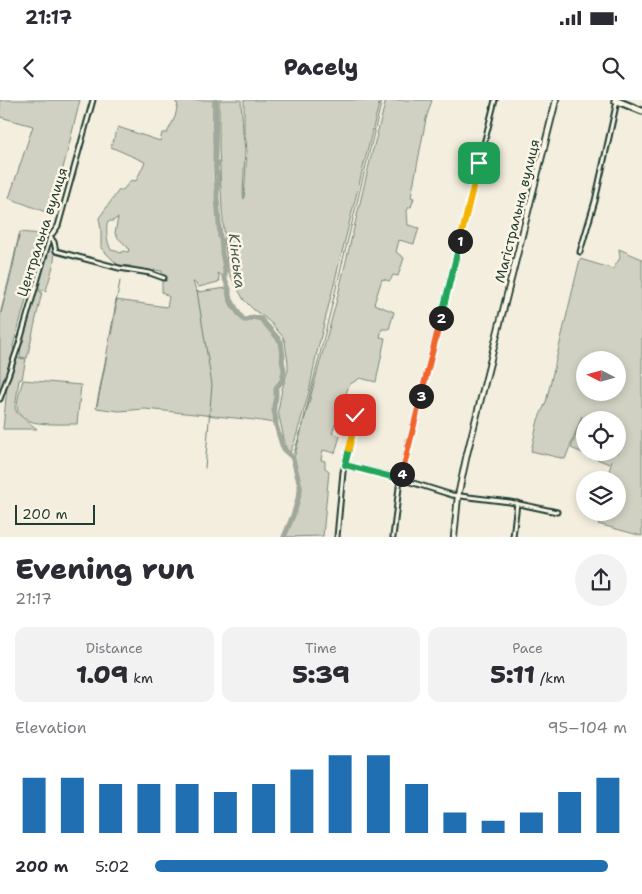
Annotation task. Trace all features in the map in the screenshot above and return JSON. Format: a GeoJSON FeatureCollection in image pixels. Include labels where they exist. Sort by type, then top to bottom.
{"type":"FeatureCollection","features":[{"type":"Feature","properties":{"kind":"main road","name":"Магістральна вулиця"},"geometry":{"type":"LineString","coordinates":[[458,496],[556,100]]}},
{"type":"Feature","properties":{"kind":"main road"},"geometry":{"type":"LineString","coordinates":[[619,101],[642,111]]}},
{"type":"Feature","properties":{"kind":"main road"},"geometry":{"type":"LineString","coordinates":[[454,536],[458,496]]}},
{"type":"Feature","properties":{"kind":"street","name":"Центральна вулиця"},"geometry":{"type":"LineString","coordinates":[[0,399],[19,344],[50,237],[58,226],[93,100]]}},
{"type":"Feature","properties":{"kind":"street"},"geometry":{"type":"LineString","coordinates":[[393,536],[400,479],[495,100]]}},
{"type":"Feature","properties":{"kind":"street"},"geometry":{"type":"LineString","coordinates":[[580,252],[595,201],[619,101]]}},
{"type":"Feature","properties":{"kind":"street"},"geometry":{"type":"LineString","coordinates":[[50,237],[54,242],[56,251],[164,278]]}},
{"type":"Feature","properties":{"kind":"street"},"geometry":{"type":"LineString","coordinates":[[337,536],[341,488],[356,417],[347,412]]}},
{"type":"Feature","properties":{"kind":"street"},"geometry":{"type":"LineString","coordinates":[[345,465],[458,496],[516,503],[557,512]]}},
{"type":"Feature","properties":{"kind":"street"},"geometry":{"type":"LineString","coordinates":[[513,536],[516,503]]}},
{"type":"Feature","properties":{"kind":"shaded area"},"geometry":{"type":"Polygon","coordinates":[[[0,100],[80,100],[51,214],[9,198],[33,126],[0,117],[0,100]]]}},
{"type":"Feature","properties":{"kind":"shaded area"},"geometry":{"type":"Polygon","coordinates":[[[176,100],[213,100],[215,185],[219,240],[224,273],[223,278],[218,273],[220,281],[218,282],[199,287],[193,282],[197,292],[227,288],[227,296],[230,303],[240,318],[247,322],[255,318],[259,320],[281,344],[283,373],[275,386],[274,423],[145,409],[119,411],[96,408],[111,336],[116,300],[167,307],[169,297],[162,292],[162,271],[155,270],[150,273],[130,266],[118,265],[101,248],[99,218],[119,190],[123,190],[131,180],[136,181],[145,162],[111,147],[118,127],[160,141],[162,133],[167,133],[175,117],[178,104],[176,100]],[[118,218],[107,223],[109,244],[111,250],[120,253],[128,252],[127,246],[115,233],[118,218]]]}},
{"type":"Feature","properties":{"kind":"shaded area"},"geometry":{"type":"Polygon","coordinates":[[[219,100],[241,100],[245,150],[244,199],[247,150],[244,132],[244,100],[380,100],[316,356],[309,392],[290,453],[286,448],[278,411],[288,370],[285,342],[272,324],[244,300],[229,273],[227,264],[219,149],[219,100]]]}},
{"type":"Feature","properties":{"kind":"shaded area"},"geometry":{"type":"Polygon","coordinates":[[[386,100],[432,100],[426,119],[411,197],[414,198],[411,207],[407,211],[408,225],[419,228],[414,244],[399,240],[396,252],[404,258],[398,276],[393,275],[390,281],[382,279],[374,304],[394,312],[389,329],[382,329],[380,337],[385,338],[376,382],[360,378],[349,385],[346,394],[337,407],[347,411],[342,425],[336,422],[332,433],[340,436],[335,453],[323,450],[321,460],[325,461],[325,468],[329,471],[323,536],[286,537],[297,510],[302,489],[294,458],[336,303],[386,100]]]}},
{"type":"Feature","properties":{"kind":"shaded area"},"geometry":{"type":"Polygon","coordinates":[[[20,232],[44,236],[13,346],[14,352],[0,395],[0,317],[20,232]]]}},
{"type":"Feature","properties":{"kind":"shaded area"},"geometry":{"type":"Polygon","coordinates":[[[50,240],[53,245],[54,257],[46,291],[37,289],[50,240]]]}},
{"type":"Feature","properties":{"kind":"shaded area"},"geometry":{"type":"Polygon","coordinates":[[[619,249],[642,259],[642,536],[598,524],[599,521],[626,521],[626,471],[609,471],[612,461],[626,461],[626,411],[576,411],[576,431],[565,459],[531,451],[538,420],[546,402],[580,259],[613,269],[620,258],[619,249]]]}},
{"type":"Feature","properties":{"kind":"shaded area"},"geometry":{"type":"Polygon","coordinates":[[[36,290],[42,292],[27,358],[20,357],[21,342],[36,290]]]}},
{"type":"Feature","properties":{"kind":"shaded area"},"geometry":{"type":"Polygon","coordinates":[[[16,358],[26,359],[22,379],[19,380],[15,408],[17,413],[37,429],[3,429],[7,387],[16,358]]]}},
{"type":"Feature","properties":{"kind":"shaded area"},"geometry":{"type":"Polygon","coordinates":[[[23,380],[81,385],[77,424],[39,423],[30,421],[21,415],[17,404],[23,380]]]}},
{"type":"Feature","properties":{"kind":"shaded area"},"geometry":{"type":"Polygon","coordinates":[[[576,433],[576,450],[571,448],[576,433]]]}},
{"type":"Feature","properties":{"kind":"waterway","name":"Кінська"},"geometry":{"type":"LineString","coordinates":[[216,100],[215,161],[218,163],[216,166],[218,174],[217,196],[225,279],[229,289],[229,296],[244,320],[253,317],[261,319],[281,342],[284,370],[282,381],[276,388],[274,411],[282,445],[293,459],[300,486],[294,513],[284,537]]}},
{"type":"Feature","properties":{"kind":"waterway"},"geometry":{"type":"LineString","coordinates":[[291,456],[294,453],[301,430],[382,100]]}},
{"type":"Feature","properties":{"kind":"waterway"},"geometry":{"type":"LineString","coordinates":[[0,315],[19,235]]}},
{"type":"Feature","properties":{"kind":"waterway"},"geometry":{"type":"LineString","coordinates":[[110,336],[120,281]]}},
{"type":"Feature","properties":{"kind":"waterway"},"geometry":{"type":"LineString","coordinates":[[197,291],[212,385],[205,468]]}},
{"type":"Feature","properties":{"kind":"waterway"},"geometry":{"type":"LineString","coordinates":[[97,406],[107,355]]}},
{"type":"Feature","properties":{"kind":"route"},"geometry":{"type":"LineString","coordinates":[[355,415],[356,419],[345,465],[400,479],[479,163]]}}]}
